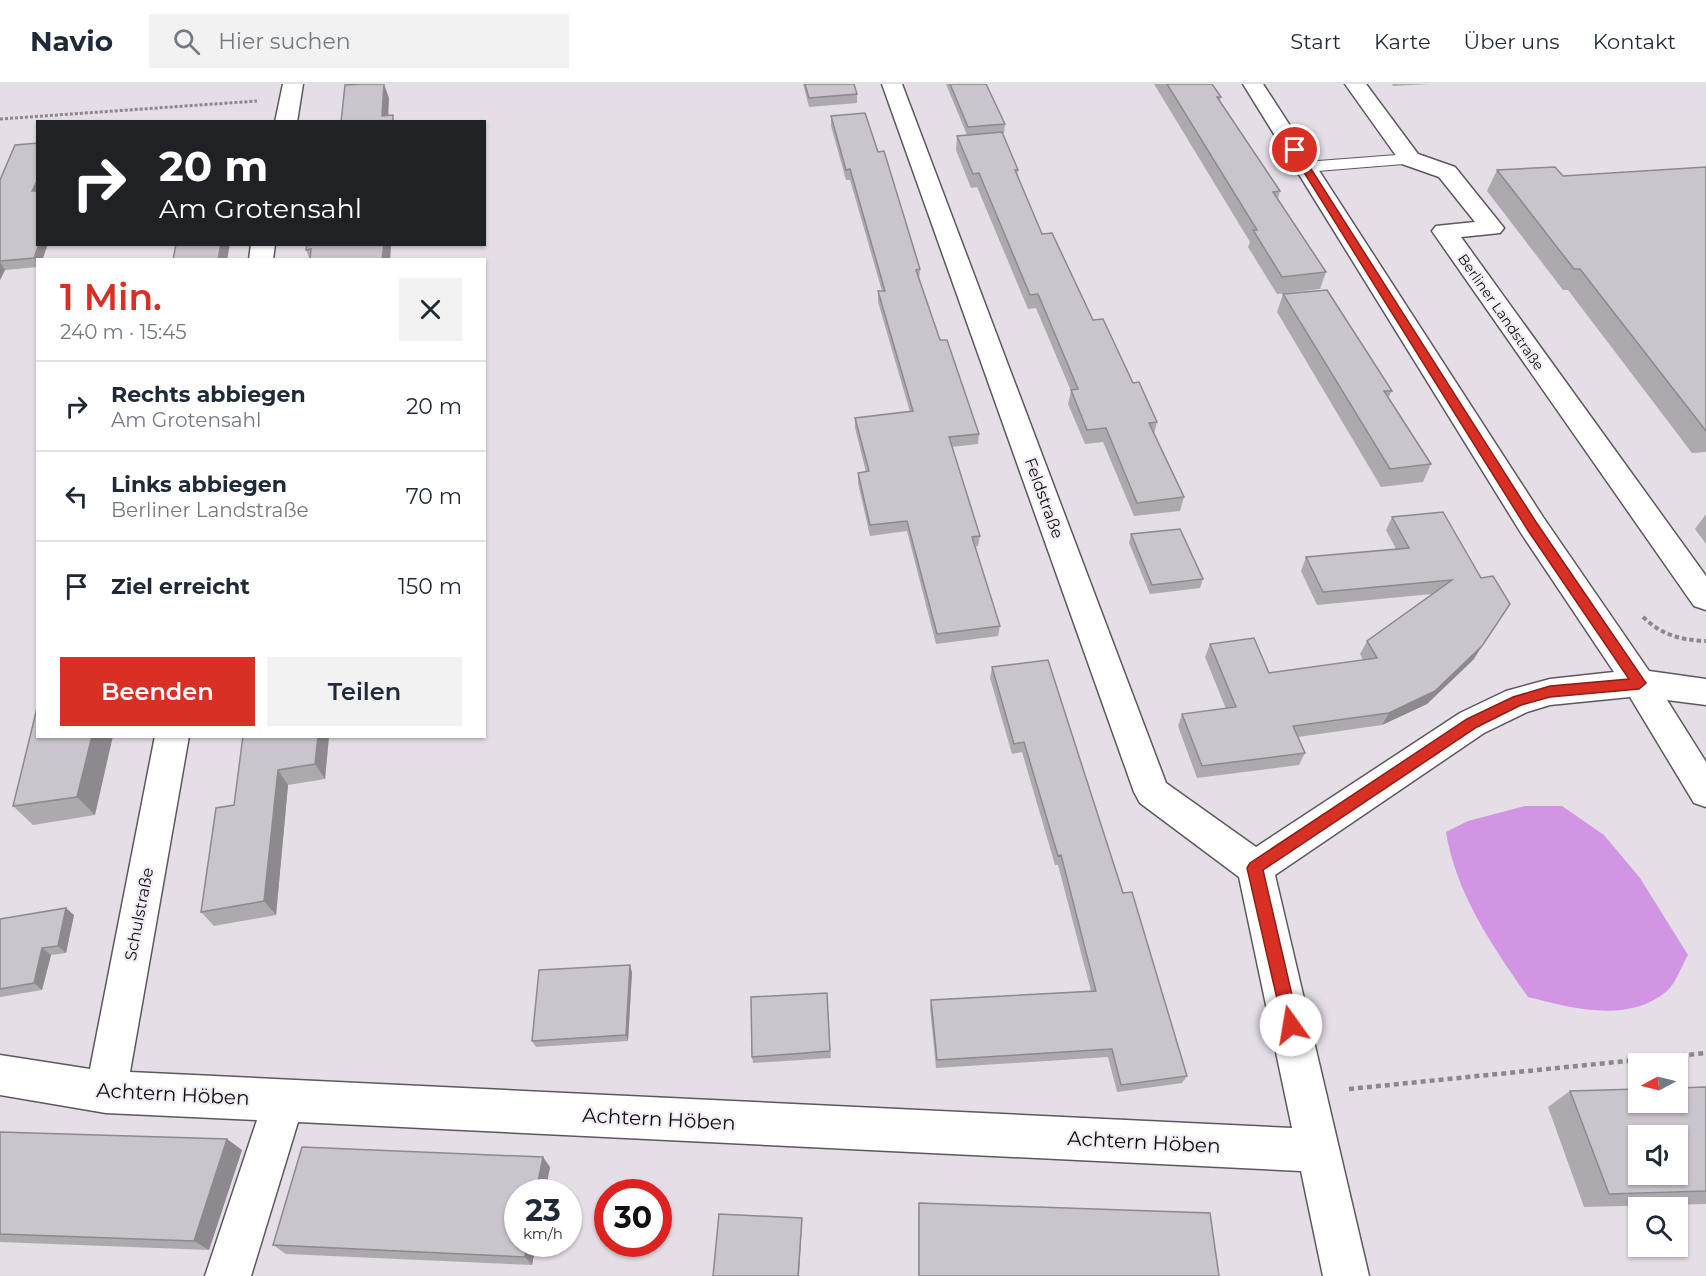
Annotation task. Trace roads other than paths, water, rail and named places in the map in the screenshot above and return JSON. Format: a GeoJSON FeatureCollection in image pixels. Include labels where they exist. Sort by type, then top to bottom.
{"type":"FeatureCollection","features":[{"type":"Feature","properties":{"kind":"street","name":"Feldstraße"},"geometry":{"type":"LineString","coordinates":[[892,84],[1152,792],[1255,868]]}},
{"type":"Feature","properties":{"kind":"street"},"geometry":{"type":"LineString","coordinates":[[1253,84],[1532,525],[1639,683],[1706,792]]}},
{"type":"Feature","properties":{"kind":"street"},"geometry":{"type":"LineString","coordinates":[[1356,84],[1410,159]]}},
{"type":"Feature","properties":{"kind":"street"},"geometry":{"type":"LineString","coordinates":[[286,120],[292,91]]}},
{"type":"Feature","properties":{"kind":"street","name":"Berliner Landstraße"},"geometry":{"type":"LineString","coordinates":[[1410,159],[1447,172],[1492,228],[1444,231],[1705,598]]}},
{"type":"Feature","properties":{"kind":"street"},"geometry":{"type":"LineString","coordinates":[[1346,1276],[1255,868],[1472,723],[1518,701],[1550,692],[1639,683],[1706,692]]}},
{"type":"Feature","properties":{"kind":"street","name":"Schulstraße"},"geometry":{"type":"LineString","coordinates":[[106,1092],[172,738]]}},
{"type":"Feature","properties":{"kind":"street","name":"Achtern Höben"},"geometry":{"type":"LineString","coordinates":[[0,1075],[106,1092],[1319,1151]]}},
{"type":"Feature","properties":{"kind":"street"},"geometry":{"type":"LineString","coordinates":[[228,1276],[284,1101]]}},
{"type":"Feature","properties":{"kind":"lane"},"geometry":{"type":"LineString","coordinates":[[1305,167],[1410,159]]}}]}
